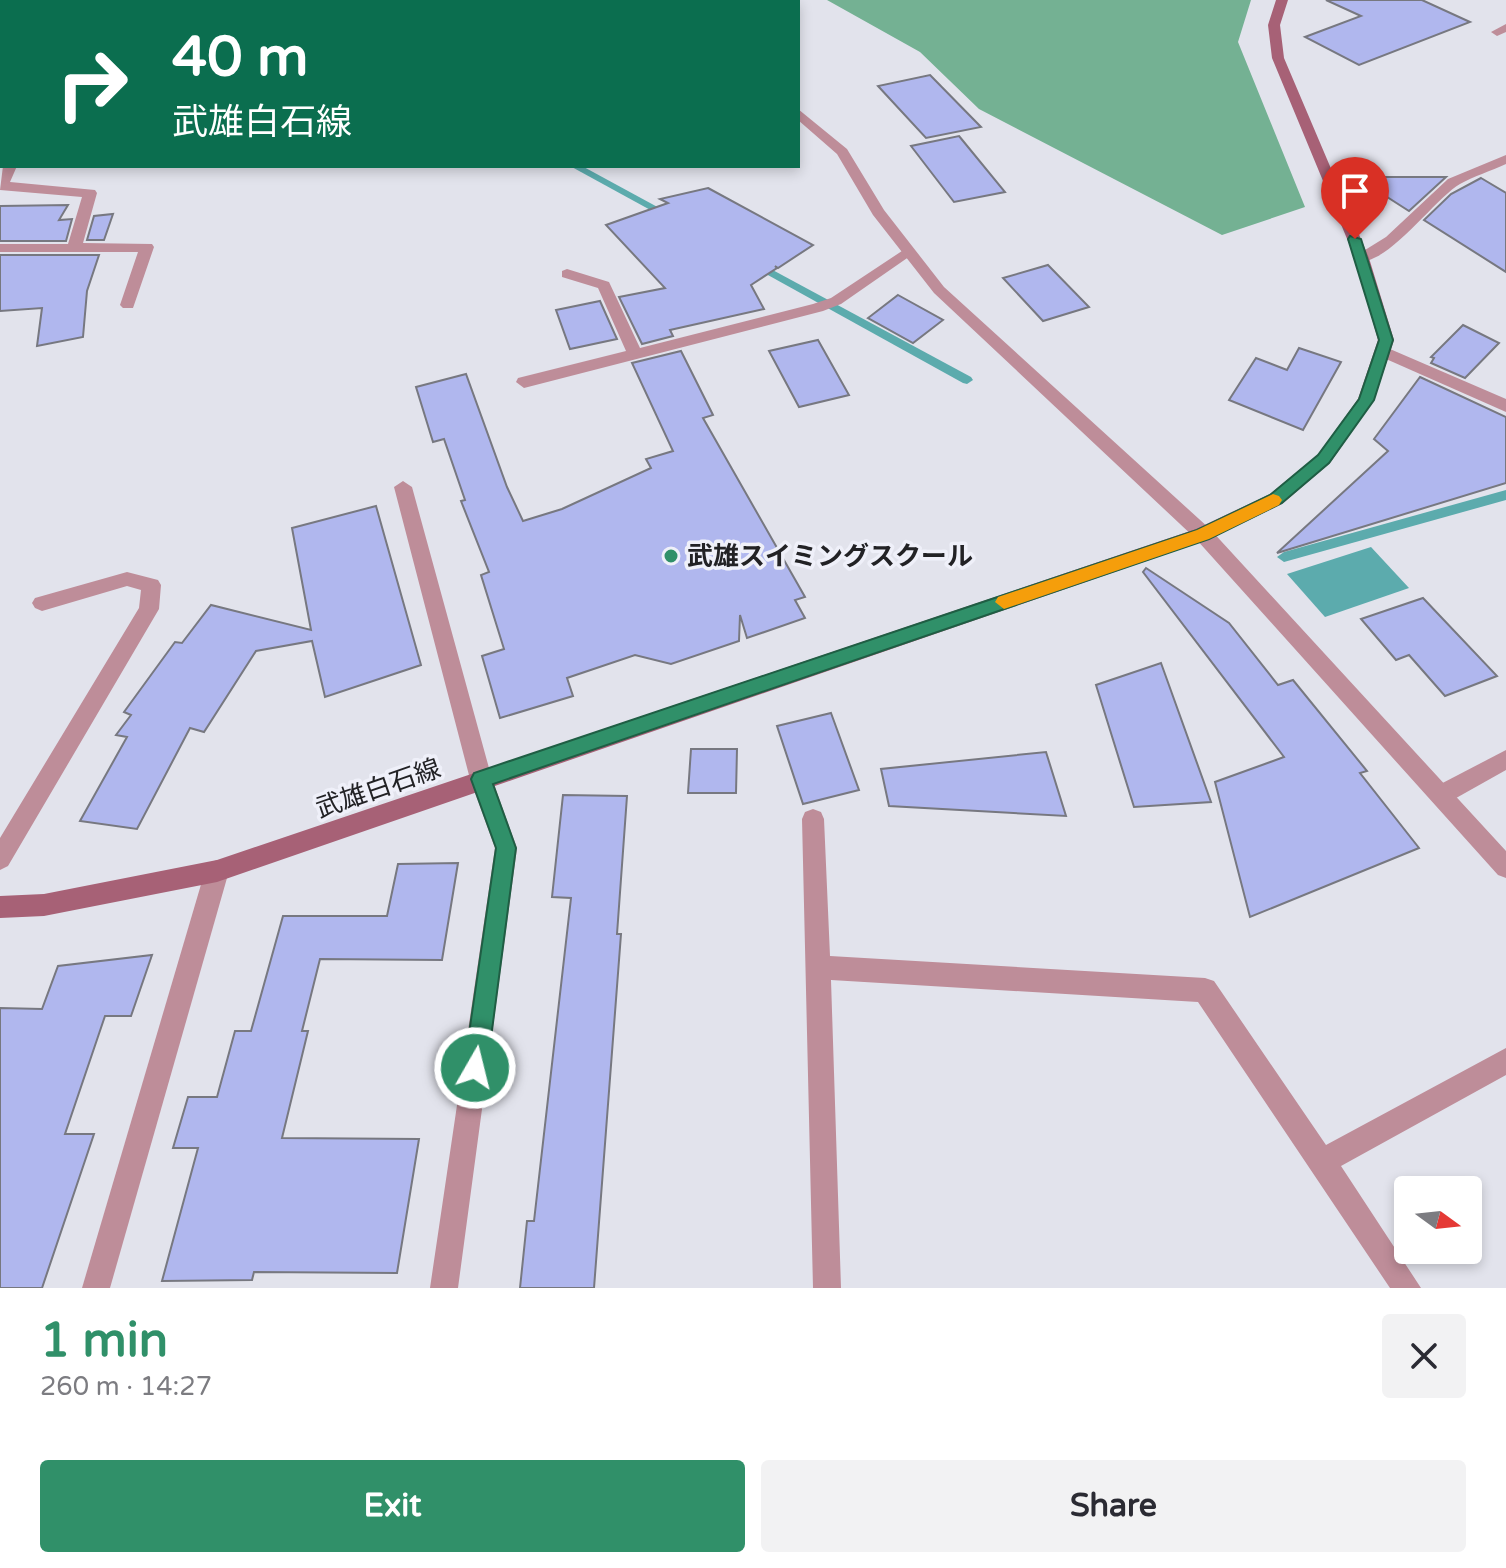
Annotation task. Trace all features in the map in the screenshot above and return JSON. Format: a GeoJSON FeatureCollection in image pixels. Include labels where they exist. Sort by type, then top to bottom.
{"type":"FeatureCollection","features":[{"type":"Feature","properties":{"kind":"main road","name":"武雄白石線"},"geometry":{"type":"LineString","coordinates":[[0,907],[44,905],[217,871],[1203,534],[1276,499],[1324,459],[1366,400],[1386,340],[1362,258],[1278,58],[1274,25],[1282,0]]}},
{"type":"Feature","properties":{"kind":"street"},"geometry":{"type":"LineString","coordinates":[[800,115],[842,152],[878,212],[939,290],[1203,534],[1506,867]]}},
{"type":"Feature","properties":{"kind":"street"},"geometry":{"type":"LineString","coordinates":[[1362,258],[1391,240],[1453,182],[1506,159]]}},
{"type":"Feature","properties":{"kind":"street"},"geometry":{"type":"LineString","coordinates":[[9,168],[1,186],[90,193],[74,248]]}},
{"type":"Feature","properties":{"kind":"street"},"geometry":{"type":"LineString","coordinates":[[0,248],[147,247],[128,305]]}},
{"type":"Feature","properties":{"kind":"street"},"geometry":{"type":"LineString","coordinates":[[524,382],[818,308],[836,301],[908,251]]}},
{"type":"Feature","properties":{"kind":"street"},"geometry":{"type":"LineString","coordinates":[[567,274],[604,285],[635,354]]}},
{"type":"Feature","properties":{"kind":"street"},"geometry":{"type":"LineString","coordinates":[[1383,351],[1506,406]]}},
{"type":"Feature","properties":{"kind":"street"},"geometry":{"type":"LineString","coordinates":[[403,487],[481,779],[506,848],[444,1288]]}},
{"type":"Feature","properties":{"kind":"street"},"geometry":{"type":"LineString","coordinates":[[0,859],[149,609],[151,585],[127,579],[42,603]]}},
{"type":"Feature","properties":{"kind":"street"},"geometry":{"type":"LineString","coordinates":[[1441,795],[1506,759]]}},
{"type":"Feature","properties":{"kind":"street"},"geometry":{"type":"LineString","coordinates":[[813,819],[827,1288]]}},
{"type":"Feature","properties":{"kind":"street"},"geometry":{"type":"LineString","coordinates":[[96,1288],[217,871]]}},
{"type":"Feature","properties":{"kind":"street"},"geometry":{"type":"LineString","coordinates":[[818,967],[1205,990],[1407,1288]]}},
{"type":"Feature","properties":{"kind":"street"},"geometry":{"type":"LineString","coordinates":[[1320,1163],[1506,1061]]}},
{"type":"Feature","properties":{"kind":"green space"},"geometry":{"type":"Polygon","coordinates":[[[827,0],[1251,0],[1238,42],[1305,207],[1222,235],[979,109],[920,52],[827,0]]]}},
{"type":"Feature","properties":{"kind":"water"},"geometry":{"type":"Polygon","coordinates":[[[1371,547],[1409,588],[1325,617],[1287,574],[1371,547]]]}},
{"type":"Feature","properties":{"kind":"building"},"geometry":{"type":"Polygon","coordinates":[[[1326,0],[1422,0],[1470,22],[1359,65],[1305,37],[1361,16],[1326,0]]]}},
{"type":"Feature","properties":{"kind":"building"},"geometry":{"type":"Polygon","coordinates":[[[930,75],[981,127],[926,138],[878,86],[930,75]]]}},
{"type":"Feature","properties":{"kind":"building"},"geometry":{"type":"Polygon","coordinates":[[[959,136],[1005,192],[954,202],[911,146],[959,136]]]}},
{"type":"Feature","properties":{"kind":"building"},"geometry":{"type":"Polygon","coordinates":[[[1356,177],[1446,177],[1409,211],[1356,177]]]}},
{"type":"Feature","properties":{"kind":"building"},"geometry":{"type":"Polygon","coordinates":[[[1481,178],[1506,193],[1506,272],[1424,220],[1451,194],[1481,178]]]}},
{"type":"Feature","properties":{"kind":"building"},"geometry":{"type":"Polygon","coordinates":[[[708,188],[813,245],[778,268],[775,266],[777,268],[751,285],[764,309],[670,330],[673,336],[642,344],[619,297],[665,288],[606,225],[668,203],[660,199],[708,188]]]}},
{"type":"Feature","properties":{"kind":"building"},"geometry":{"type":"Polygon","coordinates":[[[68,205],[59,220],[72,219],[66,241],[0,241],[0,206],[68,205]]]}},
{"type":"Feature","properties":{"kind":"building"},"geometry":{"type":"Polygon","coordinates":[[[113,214],[104,240],[87,240],[94,216],[113,214]]]}},
{"type":"Feature","properties":{"kind":"building"},"geometry":{"type":"Polygon","coordinates":[[[0,255],[99,255],[87,291],[83,337],[37,346],[42,308],[0,311],[0,255]]]}},
{"type":"Feature","properties":{"kind":"building"},"geometry":{"type":"Polygon","coordinates":[[[1048,265],[1089,307],[1043,321],[1003,278],[1048,265]]]}},
{"type":"Feature","properties":{"kind":"building"},"geometry":{"type":"Polygon","coordinates":[[[898,295],[943,320],[913,343],[868,318],[898,295]]]}},
{"type":"Feature","properties":{"kind":"building"},"geometry":{"type":"Polygon","coordinates":[[[600,301],[617,339],[570,349],[556,310],[600,301]]]}},
{"type":"Feature","properties":{"kind":"building"},"geometry":{"type":"Polygon","coordinates":[[[1463,325],[1499,343],[1465,378],[1431,363],[1434,358],[1431,357],[1463,325]]]}},
{"type":"Feature","properties":{"kind":"building"},"geometry":{"type":"Polygon","coordinates":[[[818,340],[849,395],[799,407],[769,351],[818,340]]]}},
{"type":"Feature","properties":{"kind":"building"},"geometry":{"type":"Polygon","coordinates":[[[1299,348],[1341,362],[1303,430],[1229,400],[1256,358],[1287,370],[1299,348]]]}},
{"type":"Feature","properties":{"kind":"building"},"geometry":{"type":"Polygon","coordinates":[[[681,351],[713,415],[703,418],[805,597],[795,600],[805,618],[747,638],[740,615],[739,641],[671,664],[635,655],[567,678],[573,696],[500,718],[482,656],[504,649],[481,575],[489,572],[461,501],[465,500],[444,439],[433,442],[416,387],[466,374],[507,487],[523,521],[562,509],[651,468],[646,459],[673,451],[632,363],[681,351]]]}},
{"type":"Feature","properties":{"kind":"building"},"geometry":{"type":"Polygon","coordinates":[[[1420,377],[1506,417],[1506,483],[1277,553],[1388,451],[1374,439],[1420,377]]]}},
{"type":"Feature","properties":{"kind":"building"},"geometry":{"type":"Polygon","coordinates":[[[376,506],[421,665],[325,697],[312,641],[256,651],[204,732],[190,728],[137,829],[80,821],[127,737],[116,735],[131,715],[124,712],[175,642],[182,643],[211,605],[311,630],[292,528],[376,506]]]}},
{"type":"Feature","properties":{"kind":"building"},"geometry":{"type":"Polygon","coordinates":[[[1146,568],[1229,623],[1278,685],[1293,680],[1367,771],[1360,773],[1419,848],[1250,917],[1215,782],[1284,757],[1143,572],[1146,568]]]}},
{"type":"Feature","properties":{"kind":"building"},"geometry":{"type":"Polygon","coordinates":[[[1423,598],[1497,676],[1445,696],[1409,655],[1396,660],[1361,619],[1423,598]]]}},
{"type":"Feature","properties":{"kind":"building"},"geometry":{"type":"Polygon","coordinates":[[[1161,663],[1211,802],[1134,807],[1096,685],[1161,663]]]}},
{"type":"Feature","properties":{"kind":"building"},"geometry":{"type":"Polygon","coordinates":[[[831,713],[859,790],[803,804],[777,726],[831,713]]]}},
{"type":"Feature","properties":{"kind":"building"},"geometry":{"type":"Polygon","coordinates":[[[691,749],[737,749],[736,793],[688,793],[691,749]]]}},
{"type":"Feature","properties":{"kind":"building"},"geometry":{"type":"Polygon","coordinates":[[[1046,752],[1066,816],[889,806],[881,769],[1046,752]]]}},
{"type":"Feature","properties":{"kind":"building"},"geometry":{"type":"Polygon","coordinates":[[[563,795],[627,796],[617,934],[621,934],[594,1288],[520,1288],[527,1221],[534,1221],[571,898],[552,897],[563,795]]]}},
{"type":"Feature","properties":{"kind":"building"},"geometry":{"type":"Polygon","coordinates":[[[458,863],[442,960],[320,959],[302,1031],[308,1031],[282,1138],[419,1139],[397,1273],[254,1272],[252,1280],[162,1281],[198,1148],[173,1148],[188,1097],[217,1097],[235,1031],[251,1031],[283,916],[387,916],[398,864],[458,863]]]}},
{"type":"Feature","properties":{"kind":"building"},"geometry":{"type":"Polygon","coordinates":[[[152,955],[131,1016],[105,1016],[65,1134],[94,1134],[42,1288],[0,1288],[0,1008],[42,1009],[58,966],[152,955]]]}},
{"type":"Feature","properties":{"kind":"waterway"},"geometry":{"type":"LineString","coordinates":[[579,168],[669,216]]}},
{"type":"Feature","properties":{"kind":"waterway"},"geometry":{"type":"LineString","coordinates":[[754,263],[967,380]]}},
{"type":"Feature","properties":{"kind":"waterway"},"geometry":{"type":"LineString","coordinates":[[1284,557],[1506,495]]}},
{"type":"Feature","properties":{"kind":"slow traffic"},"geometry":{"type":"LineString","coordinates":[[1004,602],[1203,534],[1273,500]]}},
{"type":"Feature","properties":{"kind":"place","name":"武雄スイミングスクール"},"geometry":{"type":"Point","coordinates":[671,556]}},
{"type":"Feature","properties":{"kind":"route"},"geometry":{"type":"LineString","coordinates":[[475,1068],[506,848],[481,779],[1203,534],[1276,499],[1324,459],[1366,400],[1386,340],[1355,239]]}}]}
